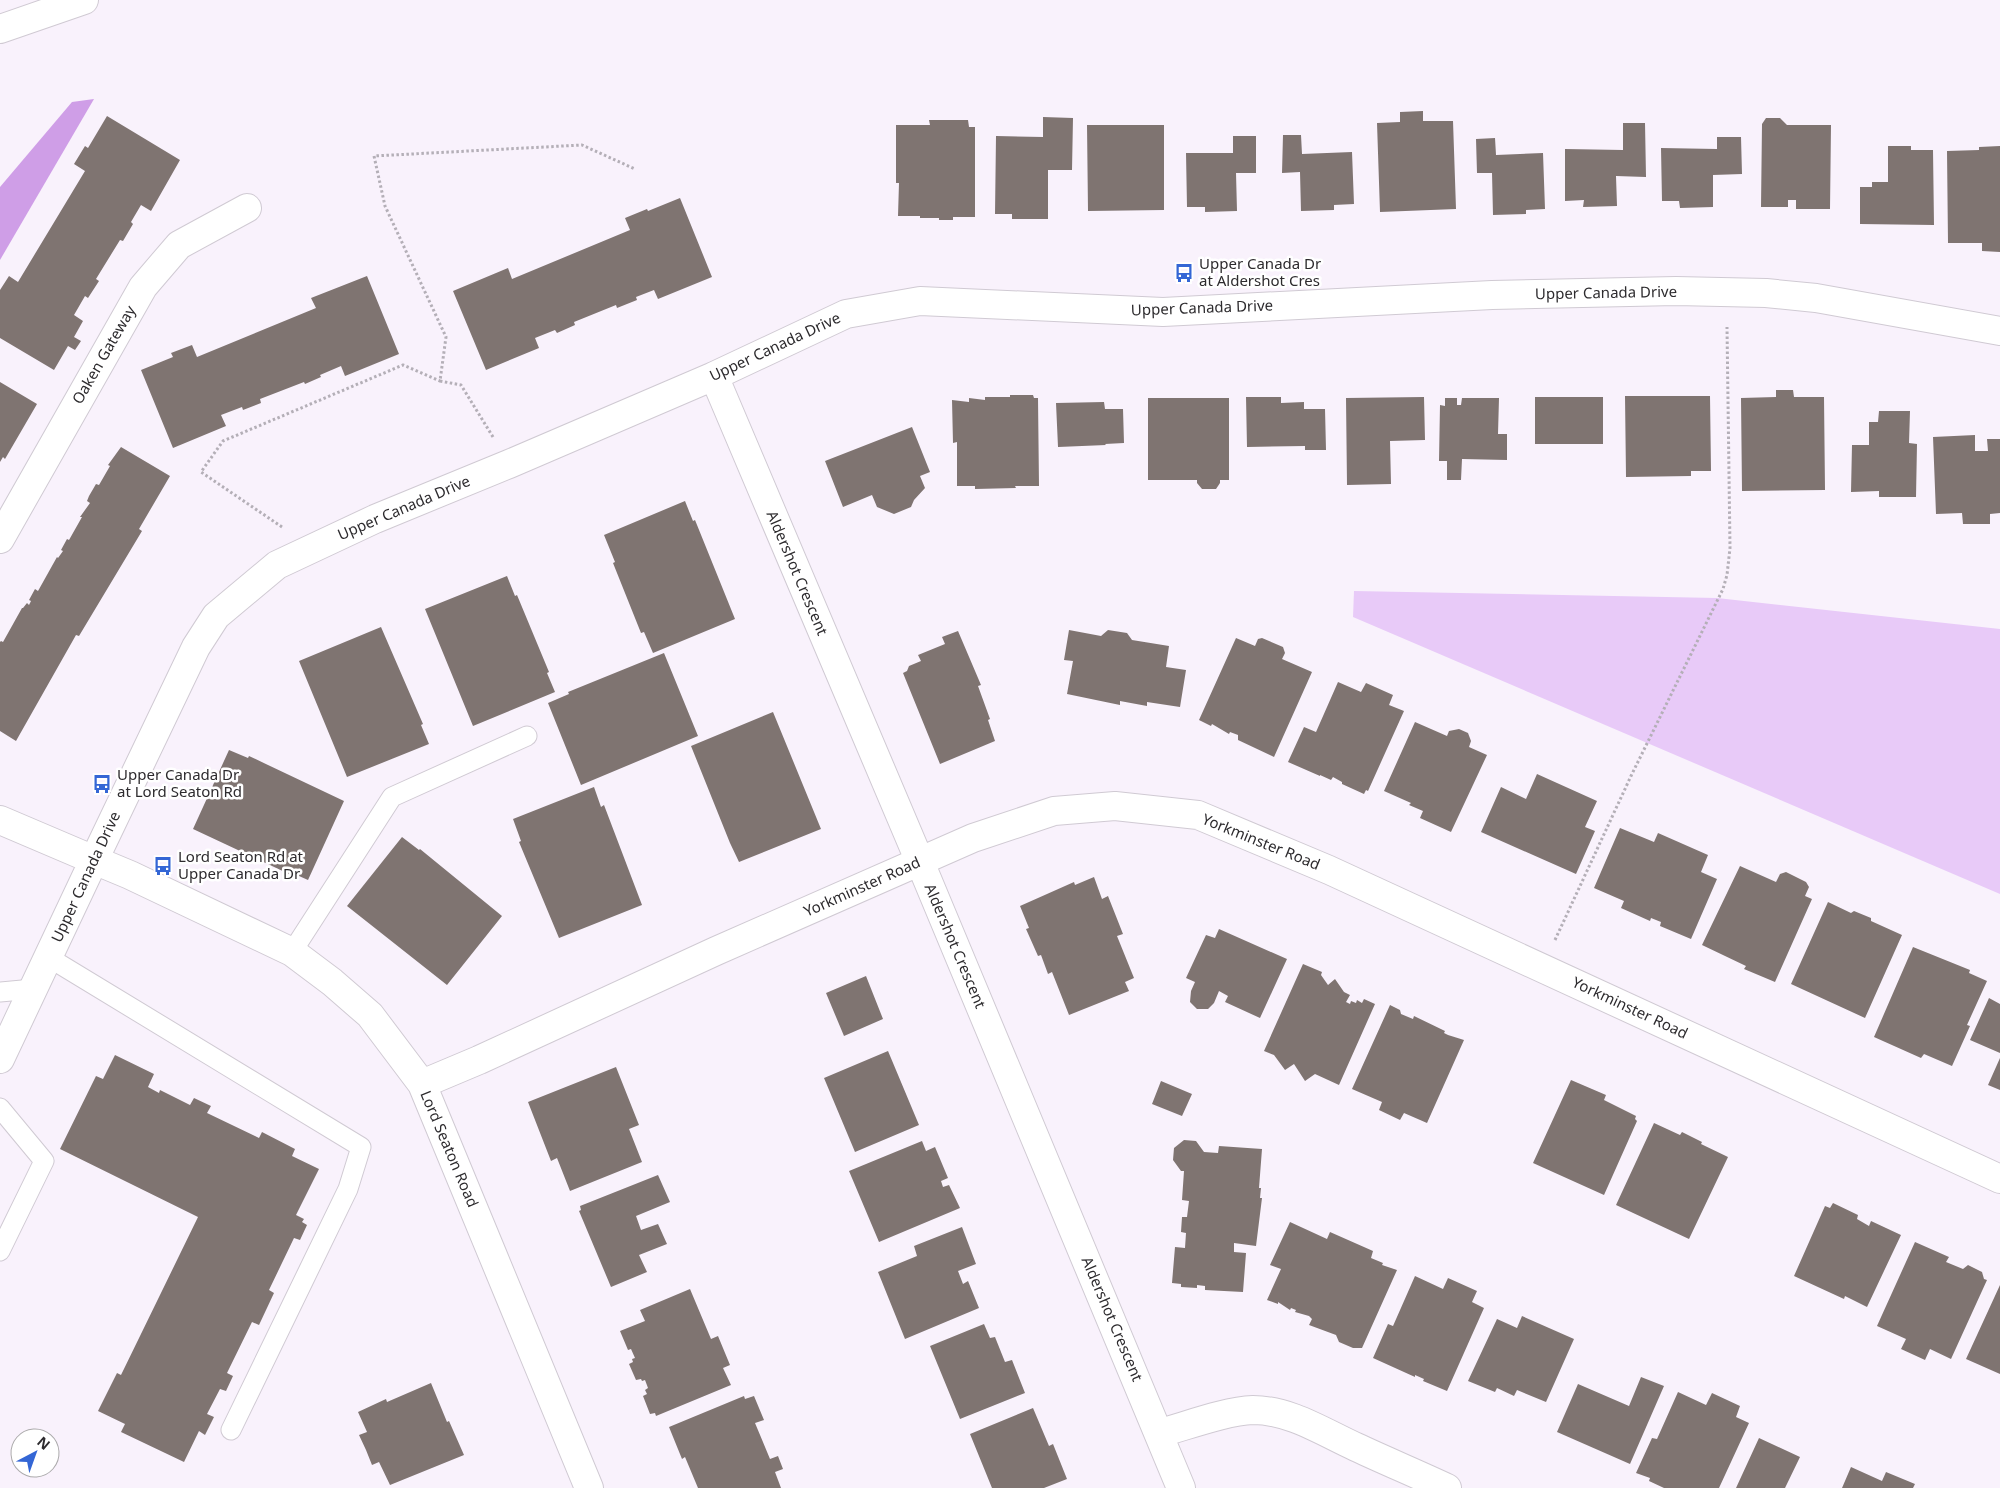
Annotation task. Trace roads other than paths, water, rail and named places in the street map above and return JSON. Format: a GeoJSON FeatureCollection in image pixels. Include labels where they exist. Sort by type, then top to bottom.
{"type":"FeatureCollection","features":[{"type":"Feature","properties":{"kind":"main road"},"geometry":{"type":"LineString","coordinates":[[0,29],[84,0]]}},
{"type":"Feature","properties":{"kind":"main road","name":"Oaken Gateway"},"geometry":{"type":"LineString","coordinates":[[0,539],[143,287],[179,245],[247,208]]}},
{"type":"Feature","properties":{"kind":"main road","name":"Upper Canada Drive"},"geometry":{"type":"LineString","coordinates":[[0,1059],[196,647],[216,616],[277,565],[392,511],[509,464],[714,376],[846,314],[920,301],[1163,312],[1492,296],[1676,291],[1766,293],[1816,298],[2000,331]]}},
{"type":"Feature","properties":{"kind":"main road","name":"Aldershot Crescent"},"geometry":{"type":"LineString","coordinates":[[714,376],[1160,1433],[1181,1488]]}},
{"type":"Feature","properties":{"kind":"main road","name":"Yorkminster Road"},"geometry":{"type":"LineString","coordinates":[[422,1084],[716,951],[973,838],[1054,811],[1115,806],[1198,815],[1329,870],[2000,1179]]}},
{"type":"Feature","properties":{"kind":"main road","name":"Lord Seaton Road"},"geometry":{"type":"LineString","coordinates":[[0,820],[130,875],[292,952],[332,982],[370,1015],[422,1084],[589,1488]]}},
{"type":"Feature","properties":{"kind":"main road"},"geometry":{"type":"LineString","coordinates":[[1160,1433],[1251,1410],[1278,1412],[1315,1426],[1354,1446],[1447,1488]]}},
{"type":"Feature","properties":{"kind":"lane"},"geometry":{"type":"LineString","coordinates":[[292,952],[392,797],[527,736]]}},
{"type":"Feature","properties":{"kind":"lane"},"geometry":{"type":"LineString","coordinates":[[48,957],[361,1147],[348,1189],[231,1430]]}},
{"type":"Feature","properties":{"kind":"lane"},"geometry":{"type":"LineString","coordinates":[[0,992],[33,989]]}},
{"type":"Feature","properties":{"kind":"lane"},"geometry":{"type":"LineString","coordinates":[[0,1108],[44,1161],[0,1251]]}},
{"type":"Feature","properties":{"kind":"place","name":"Upper Canada Dr at Aldershot Cres"},"geometry":{"type":"Point","coordinates":[1184,273]}},
{"type":"Feature","properties":{"kind":"place","name":"Upper Canada Dr at Lord Seaton Rd"},"geometry":{"type":"Point","coordinates":[102,784]}},
{"type":"Feature","properties":{"kind":"place","name":"Lord Seaton Rd at Upper Canada Dr"},"geometry":{"type":"Point","coordinates":[163,866]}}]}
